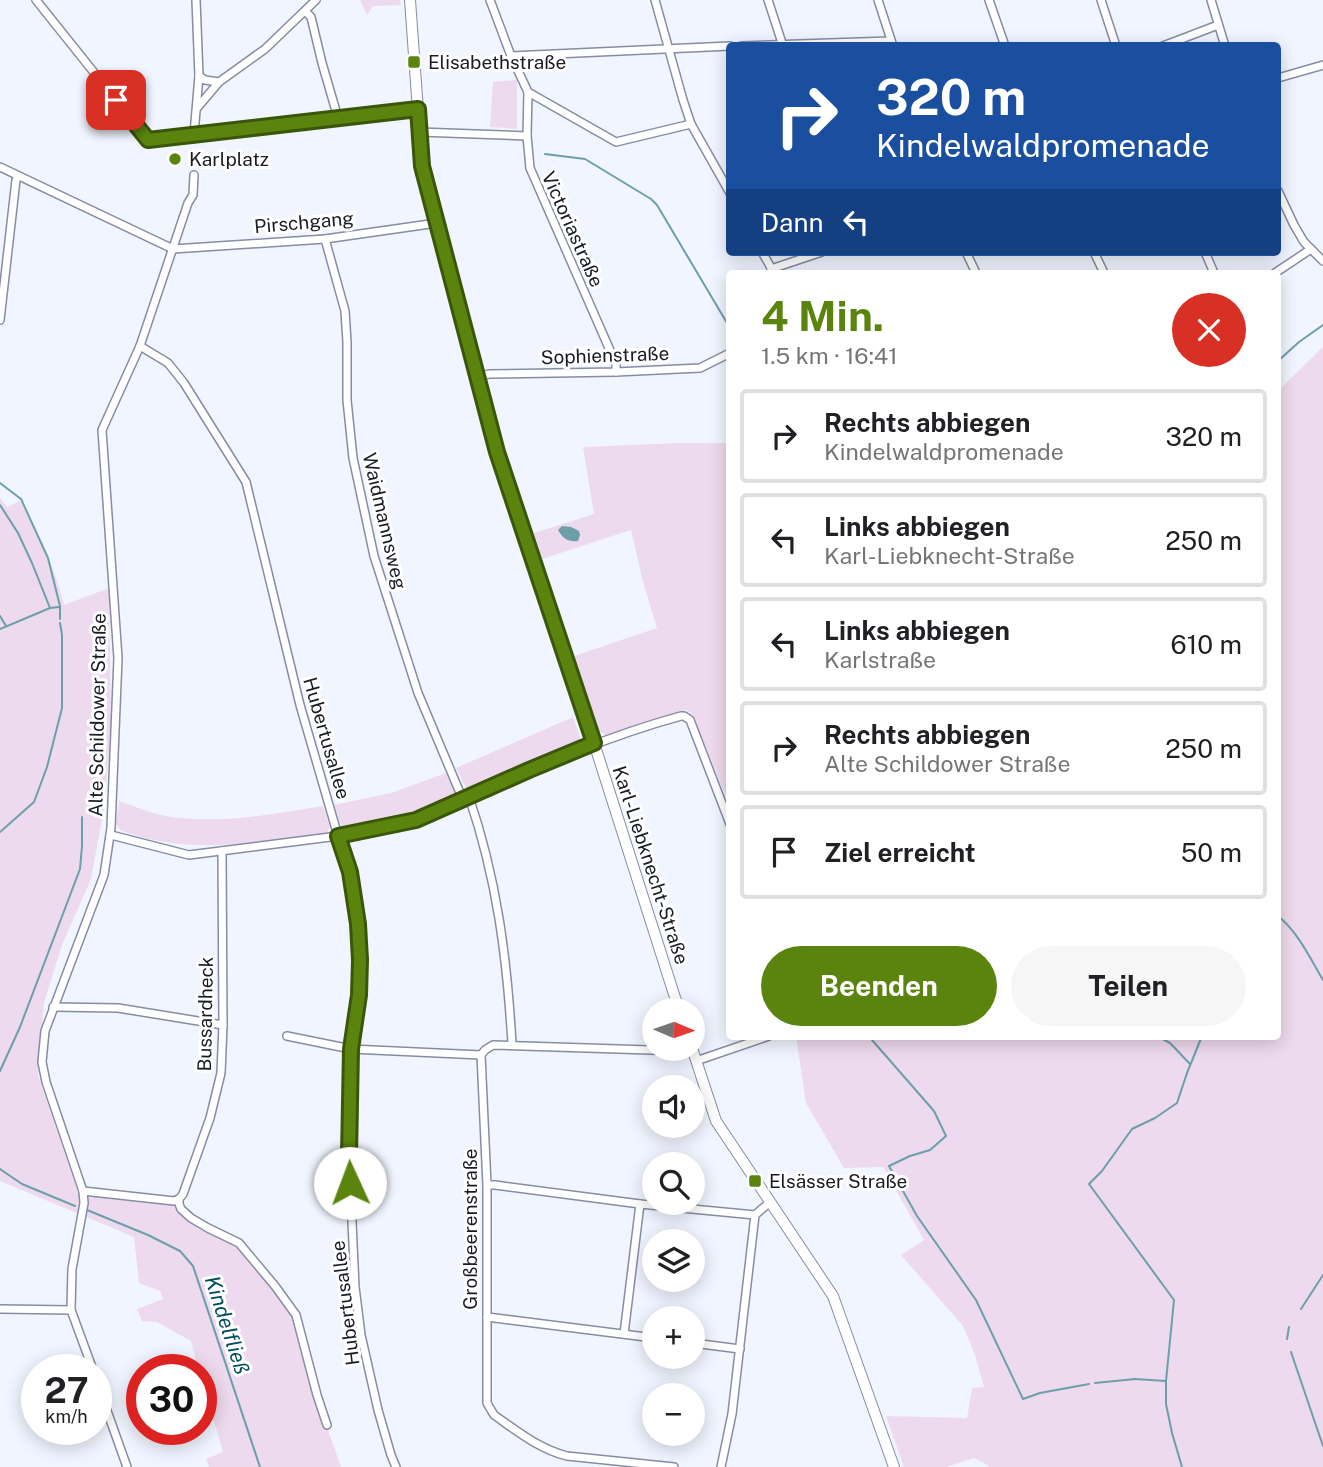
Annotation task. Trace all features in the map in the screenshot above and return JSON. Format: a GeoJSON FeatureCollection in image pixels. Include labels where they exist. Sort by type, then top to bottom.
{"type":"FeatureCollection","features":[{"type":"Feature","properties":{"kind":"street"},"geometry":{"type":"LineString","coordinates":[[36,0],[148,140],[418,109]]}},
{"type":"Feature","properties":{"kind":"street"},"geometry":{"type":"LineString","coordinates":[[194,134],[199,76],[196,0]]}},
{"type":"Feature","properties":{"kind":"street"},"geometry":{"type":"LineString","coordinates":[[197,108],[219,82],[265,49],[316,0]]}},
{"type":"Feature","properties":{"kind":"street","name":"Karl-Liebknecht-Straße"},"geometry":{"type":"LineString","coordinates":[[410,0],[422,166],[477,377],[497,452],[675,998]]}},
{"type":"Feature","properties":{"kind":"street"},"geometry":{"type":"LineString","coordinates":[[489,0],[510,56],[528,92],[616,142],[691,124]]}},
{"type":"Feature","properties":{"kind":"street"},"geometry":{"type":"LineString","coordinates":[[656,0],[691,124],[726,186]]}},
{"type":"Feature","properties":{"kind":"street"},"geometry":{"type":"LineString","coordinates":[[768,0],[781,42]]}},
{"type":"Feature","properties":{"kind":"street"},"geometry":{"type":"LineString","coordinates":[[878,0],[892,42]]}},
{"type":"Feature","properties":{"kind":"street"},"geometry":{"type":"LineString","coordinates":[[989,0],[1004,42]]}},
{"type":"Feature","properties":{"kind":"street"},"geometry":{"type":"LineString","coordinates":[[1101,0],[1115,42]]}},
{"type":"Feature","properties":{"kind":"street"},"geometry":{"type":"LineString","coordinates":[[1211,0],[1224,42]]}},
{"type":"Feature","properties":{"kind":"street"},"geometry":{"type":"LineString","coordinates":[[305,11],[311,17],[338,118]]}},
{"type":"Feature","properties":{"kind":"street"},"geometry":{"type":"LineString","coordinates":[[1173,42],[1218,25]]}},
{"type":"Feature","properties":{"kind":"street"},"geometry":{"type":"LineString","coordinates":[[510,56],[726,46]]}},
{"type":"Feature","properties":{"kind":"street"},"geometry":{"type":"LineString","coordinates":[[1281,77],[1323,67]]}},
{"type":"Feature","properties":{"kind":"street"},"geometry":{"type":"LineString","coordinates":[[199,76],[205,80],[219,82]]}},
{"type":"Feature","properties":{"kind":"street","name":"Victoriastraße"},"geometry":{"type":"LineString","coordinates":[[528,92],[527,136],[530,168],[616,365],[616,372]]}},
{"type":"Feature","properties":{"kind":"street"},"geometry":{"type":"LineString","coordinates":[[419,132],[527,136]]}},
{"type":"Feature","properties":{"kind":"street"},"geometry":{"type":"LineString","coordinates":[[0,167],[173,248]]}},
{"type":"Feature","properties":{"kind":"street","name":"Alte Schildower Straße"},"geometry":{"type":"LineString","coordinates":[[71,1310],[72,1269],[83,1210],[83,1191],[43,1071],[44,1031],[104,875],[111,835],[118,658],[102,430],[140,346],[193,195],[194,175]]}},
{"type":"Feature","properties":{"kind":"street"},"geometry":{"type":"LineString","coordinates":[[0,320],[18,176]]}},
{"type":"Feature","properties":{"kind":"street"},"geometry":{"type":"LineString","coordinates":[[1281,197],[1304,242],[1323,261]]}},
{"type":"Feature","properties":{"kind":"street","name":"Pirschgang"},"geometry":{"type":"LineString","coordinates":[[173,248],[325,239],[437,223]]}},
{"type":"Feature","properties":{"kind":"street","name":"Waidmannsweg"},"geometry":{"type":"LineString","coordinates":[[325,239],[345,312],[347,400],[353,458],[374,556],[418,693],[481,833],[497,902],[508,980],[512,1044]]}},
{"type":"Feature","properties":{"kind":"street"},"geometry":{"type":"LineString","coordinates":[[1280,270],[1311,249]]}},
{"type":"Feature","properties":{"kind":"street"},"geometry":{"type":"LineString","coordinates":[[776,270],[812,256]]}},
{"type":"Feature","properties":{"kind":"street","name":"Hubertusallee"},"geometry":{"type":"LineString","coordinates":[[140,346],[168,363],[184,383],[246,482],[300,705],[350,872],[360,960],[359,995],[351,1049],[349,1156],[355,1287],[361,1335],[378,1410],[396,1467]]}},
{"type":"Feature","properties":{"kind":"street","name":"Sophienstraße"},"geometry":{"type":"LineString","coordinates":[[477,377],[489,374],[700,368],[726,356]]}},
{"type":"Feature","properties":{"kind":"street"},"geometry":{"type":"LineString","coordinates":[[111,835],[189,855],[338,836],[409,822],[594,743],[681,716],[690,720],[726,814]]}},
{"type":"Feature","properties":{"kind":"street","name":"Bussardheck"},"geometry":{"type":"LineString","coordinates":[[178,1199],[183,1194],[200,1150],[221,1073],[222,851]]}},
{"type":"Feature","properties":{"kind":"street"},"geometry":{"type":"LineString","coordinates":[[53,1007],[118,1008],[223,1025]]}},
{"type":"Feature","properties":{"kind":"street"},"geometry":{"type":"LineString","coordinates":[[287,1036],[351,1049],[481,1055],[493,1045],[512,1044],[642,1049]]}},
{"type":"Feature","properties":{"kind":"street"},"geometry":{"type":"LineString","coordinates":[[705,1058],[757,1040]]}},
{"type":"Feature","properties":{"kind":"street","name":"Großbeerenstraße"},"geometry":{"type":"LineString","coordinates":[[481,1055],[487,1185],[487,1403],[494,1415],[553,1452],[567,1456],[674,1467]]}},
{"type":"Feature","properties":{"kind":"street"},"geometry":{"type":"LineString","coordinates":[[696,1061],[716,1121],[833,1296],[894,1467]]}},
{"type":"Feature","properties":{"kind":"street"},"geometry":{"type":"LineString","coordinates":[[487,1185],[640,1204],[755,1214],[770,1202]]}},
{"type":"Feature","properties":{"kind":"street"},"geometry":{"type":"LineString","coordinates":[[83,1191],[178,1199],[181,1209],[191,1219],[239,1243],[296,1315],[327,1425]]}},
{"type":"Feature","properties":{"kind":"street"},"geometry":{"type":"LineString","coordinates":[[624,1334],[640,1204]]}},
{"type":"Feature","properties":{"kind":"street"},"geometry":{"type":"LineString","coordinates":[[721,1467],[732,1414],[755,1214]]}},
{"type":"Feature","properties":{"kind":"street"},"geometry":{"type":"LineString","coordinates":[[0,1309],[71,1310],[87,1354]]}},
{"type":"Feature","properties":{"kind":"street"},"geometry":{"type":"LineString","coordinates":[[487,1317],[642,1336]]}},
{"type":"Feature","properties":{"kind":"street"},"geometry":{"type":"LineString","coordinates":[[705,1345],[740,1349]]}},
{"type":"Feature","properties":{"kind":"street"},"geometry":{"type":"LineString","coordinates":[[112,1425],[127,1467]]}},
{"type":"Feature","properties":{"kind":"shaded area"},"geometry":{"type":"Polygon","coordinates":[[[360,0],[400,0],[401,5],[373,6],[367,15],[360,0]]]}},
{"type":"Feature","properties":{"kind":"shaded area"},"geometry":{"type":"Polygon","coordinates":[[[517,80],[517,129],[490,127],[493,82],[517,80]]]}},
{"type":"Feature","properties":{"kind":"shaded area"},"geometry":{"type":"Polygon","coordinates":[[[1323,347],[1323,1467],[989,1467],[974,1458],[946,1467],[904,1467],[886,1416],[967,1418],[972,1388],[984,1387],[963,1326],[901,1255],[924,1240],[883,1167],[844,1168],[806,1103],[797,1040],[1281,1040],[1281,388],[1323,347]]]}},
{"type":"Feature","properties":{"kind":"shaded area"},"geometry":{"type":"Polygon","coordinates":[[[726,443],[726,796],[693,715],[686,710],[606,735],[599,731],[574,656],[657,628],[631,530],[542,559],[534,533],[594,514],[583,447],[726,443]]]}},
{"type":"Feature","properties":{"kind":"shaded area"},"geometry":{"type":"Polygon","coordinates":[[[0,498],[7,507],[20,501],[46,552],[64,605],[109,588],[111,728],[104,809],[91,879],[62,945],[44,1003],[38,1075],[80,1198],[108,1196],[175,1204],[199,1229],[240,1248],[295,1317],[341,1467],[209,1467],[206,1459],[223,1452],[217,1431],[217,1354],[194,1354],[191,1341],[157,1322],[142,1321],[137,1309],[163,1299],[160,1291],[139,1283],[134,1237],[0,1181],[0,498]]]}},
{"type":"Feature","properties":{"kind":"shaded area"},"geometry":{"type":"Polygon","coordinates":[[[573,717],[580,737],[577,745],[473,790],[466,788],[456,768],[573,717]]]}},
{"type":"Feature","properties":{"kind":"shaded area"},"geometry":{"type":"Polygon","coordinates":[[[446,773],[455,792],[453,799],[415,814],[375,824],[348,830],[341,825],[334,805],[391,793],[446,773]]]}},
{"type":"Feature","properties":{"kind":"shaded area"},"geometry":{"type":"Polygon","coordinates":[[[119,801],[164,816],[190,819],[248,817],[323,806],[330,827],[327,833],[249,843],[171,843],[120,830],[116,823],[119,801]]]}},
{"type":"Feature","properties":{"kind":"water"},"geometry":{"type":"Polygon","coordinates":[[[562,526],[579,531],[578,541],[564,538],[558,530],[562,526]]]}},
{"type":"Feature","properties":{"kind":"waterway"},"geometry":{"type":"LineString","coordinates":[[545,154],[585,159],[651,199],[726,321]]}},
{"type":"Feature","properties":{"kind":"waterway","name":"Kindelfließ"},"geometry":{"type":"LineString","coordinates":[[1281,358],[1323,325]]}},
{"type":"Feature","properties":{"kind":"waterway"},"geometry":{"type":"LineString","coordinates":[[0,483],[21,499],[48,558],[60,606],[60,619]]}},
{"type":"Feature","properties":{"kind":"waterway"},"geometry":{"type":"LineString","coordinates":[[0,505],[18,533],[50,608]]}},
{"type":"Feature","properties":{"kind":"waterway"},"geometry":{"type":"LineString","coordinates":[[0,629],[50,608],[59,607]]}},
{"type":"Feature","properties":{"kind":"waterway"},"geometry":{"type":"LineString","coordinates":[[0,616],[6,626]]}},
{"type":"Feature","properties":{"kind":"waterway"},"geometry":{"type":"LineString","coordinates":[[0,832],[34,802],[47,767],[62,708],[60,623]]}},
{"type":"Feature","properties":{"kind":"waterway"},"geometry":{"type":"LineString","coordinates":[[0,1071],[20,1027],[80,869],[82,817]]}},
{"type":"Feature","properties":{"kind":"waterway","name":"Kindelfließ"},"geometry":{"type":"LineString","coordinates":[[1281,919],[1298,937],[1323,980]]}},
{"type":"Feature","properties":{"kind":"waterway"},"geometry":{"type":"LineString","coordinates":[[872,1040],[934,1111],[946,1136],[930,1150],[889,1166],[917,1216],[976,1300],[1023,1399],[1089,1384]]}},
{"type":"Feature","properties":{"kind":"waterway"},"geometry":{"type":"LineString","coordinates":[[1164,1040],[1190,1064]]}},
{"type":"Feature","properties":{"kind":"waterway"},"geometry":{"type":"LineString","coordinates":[[1182,1467],[1166,1404],[1174,1300],[1089,1184],[1102,1171],[1132,1129],[1177,1103],[1200,1040]]}},
{"type":"Feature","properties":{"kind":"waterway","name":"Kindelfließ"},"geometry":{"type":"LineString","coordinates":[[0,1169],[22,1184],[75,1206]]}},
{"type":"Feature","properties":{"kind":"waterway","name":"Kindelfließ"},"geometry":{"type":"LineString","coordinates":[[87,1210],[180,1251],[193,1266],[260,1467]]}},
{"type":"Feature","properties":{"kind":"waterway","name":"Kindelfließ"},"geometry":{"type":"LineString","coordinates":[[1301,1309],[1323,1275]]}},
{"type":"Feature","properties":{"kind":"waterway","name":"Kindelfließ"},"geometry":{"type":"LineString","coordinates":[[1287,1339],[1289,1327]]}},
{"type":"Feature","properties":{"kind":"waterway","name":"Kindelfließ"},"geometry":{"type":"LineString","coordinates":[[1291,1352],[1323,1446]]}},
{"type":"Feature","properties":{"kind":"waterway"},"geometry":{"type":"LineString","coordinates":[[1095,1383],[1135,1379],[1166,1381]]}},
{"type":"Feature","properties":{"kind":"place","name":"Elisabethstraße"},"geometry":{"type":"Point","coordinates":[414,62]}},
{"type":"Feature","properties":{"kind":"place","name":"Karlplatz"},"geometry":{"type":"Point","coordinates":[175,159]}},
{"type":"Feature","properties":{"kind":"place","name":"Elsässer Straße"},"geometry":{"type":"Point","coordinates":[755,1181]}},
{"type":"Feature","properties":{"kind":"route"},"geometry":{"type":"LineString","coordinates":[[116,100],[148,140],[418,109],[422,166],[497,452],[594,743],[416,820],[338,836],[350,872],[360,960],[359,995],[351,1049],[350,1183]]}}]}
